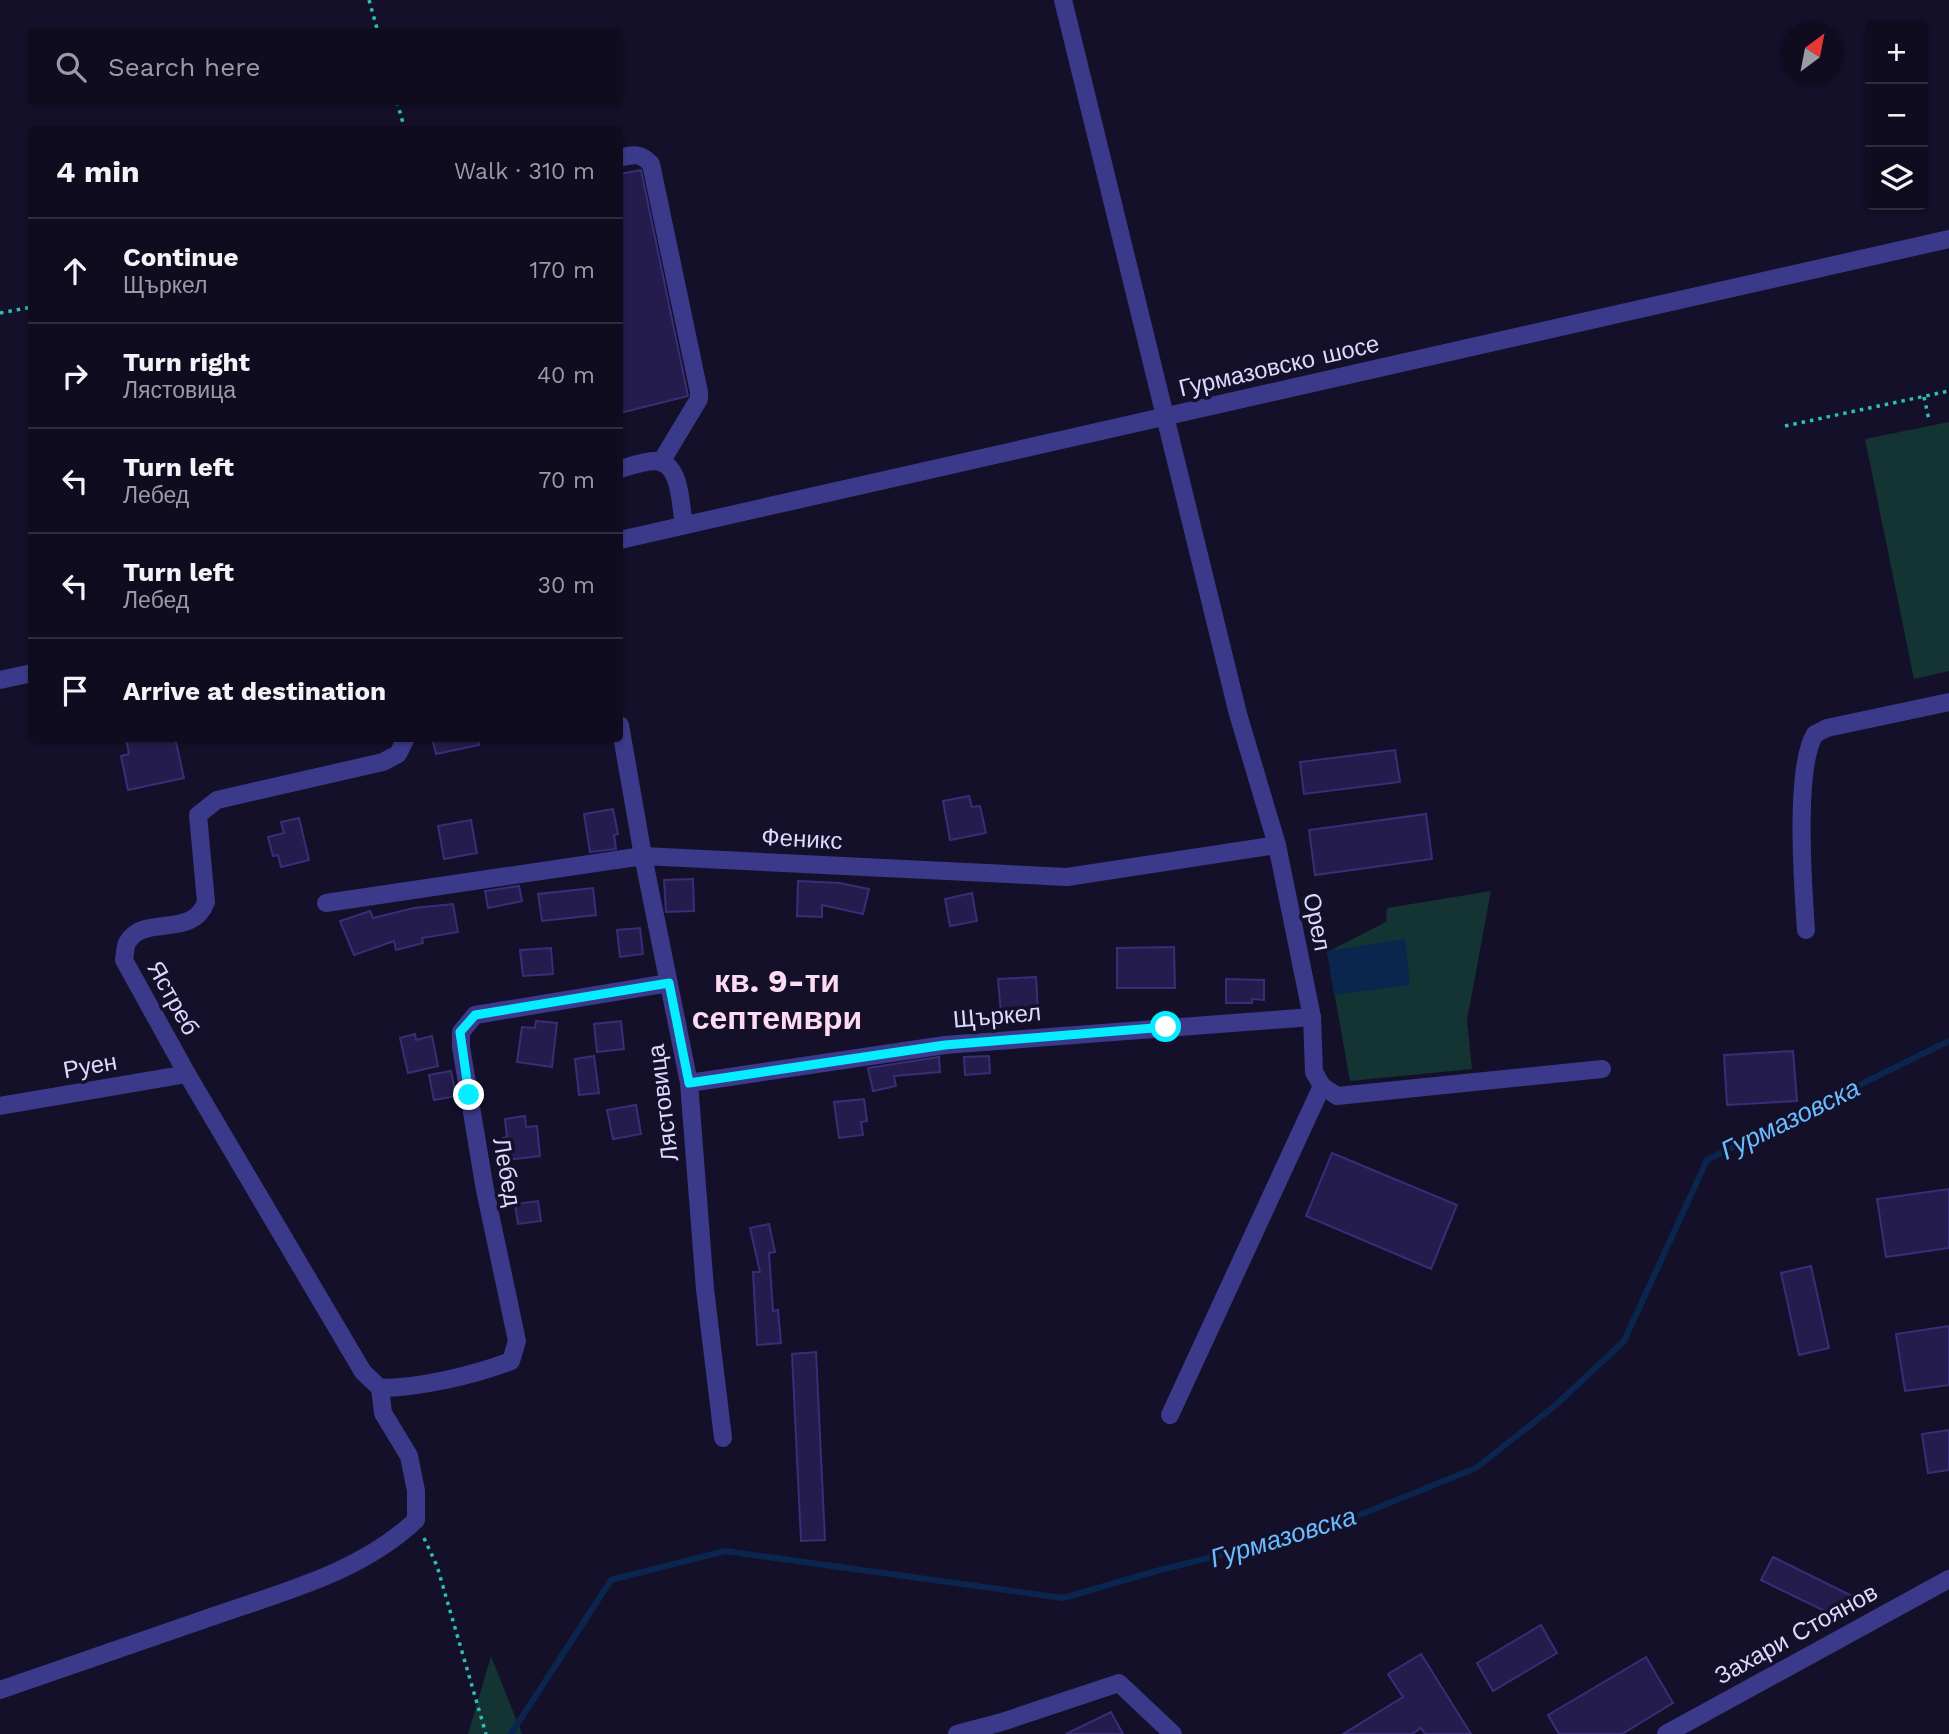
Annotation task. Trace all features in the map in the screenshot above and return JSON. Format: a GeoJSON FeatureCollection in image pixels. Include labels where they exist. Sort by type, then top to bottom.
{"type":"FeatureCollection","features":[{"type":"Feature","properties":{"kind":"street","name":"Орел"},"geometry":{"type":"LineString","coordinates":[[1063,0],[1238,714],[1276,845],[1311,1017],[1314,1072],[1322,1086]]}},
{"type":"Feature","properties":{"kind":"street"},"geometry":{"type":"LineString","coordinates":[[623,157],[635,154],[645,157],[651,164],[699,392],[699,399],[661,462]]}},
{"type":"Feature","properties":{"kind":"street","name":"Гурмазовско шосе"},"geometry":{"type":"LineString","coordinates":[[623,539],[1949,239]]}},
{"type":"Feature","properties":{"kind":"street"},"geometry":{"type":"LineString","coordinates":[[623,468],[652,461],[669,467],[675,474],[684,525]]}},
{"type":"Feature","properties":{"kind":"street"},"geometry":{"type":"LineString","coordinates":[[0,680],[28,674]]}},
{"type":"Feature","properties":{"kind":"street"},"geometry":{"type":"LineString","coordinates":[[1806,930],[1801,868],[1804,787],[1810,742],[1815,734],[1827,728],[1949,702]]}},
{"type":"Feature","properties":{"kind":"street","name":"Ястреб"},"geometry":{"type":"LineString","coordinates":[[380,1388],[363,1372],[187,1074],[124,960],[127,943],[139,931],[190,922],[202,914],[206,902],[198,815],[216,800],[383,762],[398,754],[404,742]]}},
{"type":"Feature","properties":{"kind":"street","name":"Лястовица"},"geometry":{"type":"LineString","coordinates":[[623,742],[689,1083],[705,1289],[723,1438]]}},
{"type":"Feature","properties":{"kind":"street","name":"Феникс"},"geometry":{"type":"LineString","coordinates":[[326,903],[643,856],[1066,877],[1276,845]]}},
{"type":"Feature","properties":{"kind":"street","name":"Лебед"},"geometry":{"type":"LineString","coordinates":[[380,1388],[402,1388],[494,1368],[511,1361],[517,1341],[485,1190],[460,1032],[475,1015],[669,983]]}},
{"type":"Feature","properties":{"kind":"street","name":"Щъркел"},"geometry":{"type":"LineString","coordinates":[[689,1083],[945,1045],[1311,1017]]}},
{"type":"Feature","properties":{"kind":"street"},"geometry":{"type":"LineString","coordinates":[[1170,1415],[1322,1086],[1337,1096],[1602,1069]]}},
{"type":"Feature","properties":{"kind":"street","name":"Руен"},"geometry":{"type":"LineString","coordinates":[[0,1106],[187,1074]]}},
{"type":"Feature","properties":{"kind":"street"},"geometry":{"type":"LineString","coordinates":[[0,1690],[318,1580],[382,1549],[415,1520],[416,1492],[409,1457],[383,1413],[380,1388]]}},
{"type":"Feature","properties":{"kind":"street","name":"Захари Стоянов"},"geometry":{"type":"LineString","coordinates":[[1666,1734],[1949,1579]]}},
{"type":"Feature","properties":{"kind":"street"},"geometry":{"type":"LineString","coordinates":[[957,1734],[1119,1683],[1173,1734]]}},
{"type":"Feature","properties":{"kind":"path"},"geometry":{"type":"LineString","coordinates":[[369,0],[377,28]]}},
{"type":"Feature","properties":{"kind":"path"},"geometry":{"type":"LineString","coordinates":[[398,105],[404,126]]}},
{"type":"Feature","properties":{"kind":"path"},"geometry":{"type":"LineString","coordinates":[[0,313],[28,308]]}},
{"type":"Feature","properties":{"kind":"path"},"geometry":{"type":"LineString","coordinates":[[1785,426],[1949,391]]}},
{"type":"Feature","properties":{"kind":"path"},"geometry":{"type":"LineString","coordinates":[[1924,397],[1929,420]]}},
{"type":"Feature","properties":{"kind":"path"},"geometry":{"type":"LineString","coordinates":[[415,1520],[437,1566],[486,1734]]}},
{"type":"Feature","properties":{"kind":"green space"},"geometry":{"type":"Polygon","coordinates":[[[1949,422],[1949,671],[1914,679],[1865,439],[1949,422]]]}},
{"type":"Feature","properties":{"kind":"green space"},"geometry":{"type":"Polygon","coordinates":[[[1491,891],[1467,1020],[1472,1069],[1350,1081],[1327,952],[1386,922],[1387,908],[1491,891]]]}},
{"type":"Feature","properties":{"kind":"green space"},"geometry":{"type":"Polygon","coordinates":[[[491,1656],[522,1734],[468,1734],[491,1656]]]}},
{"type":"Feature","properties":{"kind":"water"},"geometry":{"type":"Polygon","coordinates":[[[1405,939],[1410,985],[1334,995],[1327,951],[1405,939]]]}},
{"type":"Feature","properties":{"kind":"building"},"geometry":{"type":"Polygon","coordinates":[[[641,170],[688,396],[623,412],[623,173],[641,170]]]}},
{"type":"Feature","properties":{"kind":"building"},"geometry":{"type":"Polygon","coordinates":[[[127,742],[176,742],[184,778],[128,790],[121,756],[129,754],[127,742]]]}},
{"type":"Feature","properties":{"kind":"building"},"geometry":{"type":"Polygon","coordinates":[[[433,742],[479,742],[479,745],[436,754],[433,742]]]}},
{"type":"Feature","properties":{"kind":"building"},"geometry":{"type":"Polygon","coordinates":[[[1395,750],[1400,782],[1304,794],[1300,762],[1395,750]]]}},
{"type":"Feature","properties":{"kind":"building"},"geometry":{"type":"Polygon","coordinates":[[[969,796],[972,807],[980,806],[986,833],[950,840],[943,801],[969,796]]]}},
{"type":"Feature","properties":{"kind":"building"},"geometry":{"type":"Polygon","coordinates":[[[613,809],[618,834],[614,835],[616,849],[590,852],[584,814],[613,809]]]}},
{"type":"Feature","properties":{"kind":"building"},"geometry":{"type":"Polygon","coordinates":[[[1426,814],[1432,859],[1315,875],[1309,830],[1426,814]]]}},
{"type":"Feature","properties":{"kind":"building"},"geometry":{"type":"Polygon","coordinates":[[[299,818],[309,860],[281,867],[278,855],[273,856],[268,837],[284,833],[281,822],[299,818]]]}},
{"type":"Feature","properties":{"kind":"building"},"geometry":{"type":"Polygon","coordinates":[[[471,820],[477,853],[444,859],[438,826],[471,820]]]}},
{"type":"Feature","properties":{"kind":"building"},"geometry":{"type":"Polygon","coordinates":[[[693,879],[694,911],[666,912],[664,880],[693,879]]]}},
{"type":"Feature","properties":{"kind":"building"},"geometry":{"type":"Polygon","coordinates":[[[798,881],[840,883],[869,889],[863,914],[822,905],[822,917],[797,916],[798,881]]]}},
{"type":"Feature","properties":{"kind":"building"},"geometry":{"type":"Polygon","coordinates":[[[519,886],[522,901],[488,908],[485,891],[519,886]]]}},
{"type":"Feature","properties":{"kind":"building"},"geometry":{"type":"Polygon","coordinates":[[[593,888],[596,915],[542,921],[538,894],[593,888]]]}},
{"type":"Feature","properties":{"kind":"building"},"geometry":{"type":"Polygon","coordinates":[[[972,893],[977,921],[950,926],[945,899],[972,893]]]}},
{"type":"Feature","properties":{"kind":"building"},"geometry":{"type":"Polygon","coordinates":[[[453,904],[458,932],[422,938],[423,943],[396,950],[394,941],[354,955],[340,921],[370,911],[373,918],[414,908],[453,904]]]}},
{"type":"Feature","properties":{"kind":"building"},"geometry":{"type":"Polygon","coordinates":[[[640,928],[643,954],[620,957],[617,930],[640,928]]]}},
{"type":"Feature","properties":{"kind":"building"},"geometry":{"type":"Polygon","coordinates":[[[1174,947],[1175,988],[1117,988],[1117,948],[1174,947]]]}},
{"type":"Feature","properties":{"kind":"building"},"geometry":{"type":"Polygon","coordinates":[[[551,948],[553,974],[523,976],[520,950],[551,948]]]}},
{"type":"Feature","properties":{"kind":"building"},"geometry":{"type":"Polygon","coordinates":[[[1036,977],[1038,1011],[1001,1014],[998,979],[1036,977]]]}},
{"type":"Feature","properties":{"kind":"building"},"geometry":{"type":"Polygon","coordinates":[[[1226,979],[1264,980],[1264,1000],[1226,1003],[1226,979]]]}},
{"type":"Feature","properties":{"kind":"building"},"geometry":{"type":"Polygon","coordinates":[[[536,1021],[557,1023],[552,1067],[517,1062],[522,1027],[535,1028],[536,1021]]]}},
{"type":"Feature","properties":{"kind":"building"},"geometry":{"type":"Polygon","coordinates":[[[621,1021],[624,1049],[597,1052],[594,1024],[621,1021]]]}},
{"type":"Feature","properties":{"kind":"building"},"geometry":{"type":"Polygon","coordinates":[[[415,1034],[416,1040],[432,1036],[438,1066],[408,1073],[400,1038],[415,1034]]]}},
{"type":"Feature","properties":{"kind":"building"},"geometry":{"type":"Polygon","coordinates":[[[1793,1051],[1797,1101],[1727,1105],[1724,1055],[1793,1051]]]}},
{"type":"Feature","properties":{"kind":"building"},"geometry":{"type":"Polygon","coordinates":[[[594,1056],[599,1093],[579,1095],[575,1059],[594,1056]]]}},
{"type":"Feature","properties":{"kind":"building"},"geometry":{"type":"Polygon","coordinates":[[[989,1056],[990,1073],[965,1075],[964,1057],[989,1056]]]}},
{"type":"Feature","properties":{"kind":"building"},"geometry":{"type":"Polygon","coordinates":[[[939,1057],[940,1072],[894,1076],[896,1086],[873,1091],[868,1068],[939,1057]]]}},
{"type":"Feature","properties":{"kind":"building"},"geometry":{"type":"Polygon","coordinates":[[[451,1071],[456,1096],[434,1100],[429,1075],[451,1071]]]}},
{"type":"Feature","properties":{"kind":"building"},"geometry":{"type":"Polygon","coordinates":[[[864,1099],[867,1121],[861,1122],[863,1135],[839,1138],[834,1102],[864,1099]]]}},
{"type":"Feature","properties":{"kind":"building"},"geometry":{"type":"Polygon","coordinates":[[[636,1105],[641,1134],[613,1139],[607,1110],[636,1105]]]}},
{"type":"Feature","properties":{"kind":"building"},"geometry":{"type":"Polygon","coordinates":[[[525,1116],[526,1127],[537,1126],[540,1156],[506,1160],[503,1138],[507,1137],[505,1119],[525,1116]]]}},
{"type":"Feature","properties":{"kind":"building"},"geometry":{"type":"Polygon","coordinates":[[[1332,1153],[1457,1205],[1431,1269],[1306,1216],[1332,1153]]]}},
{"type":"Feature","properties":{"kind":"building"},"geometry":{"type":"Polygon","coordinates":[[[1949,1189],[1949,1248],[1886,1257],[1877,1199],[1949,1189]]]}},
{"type":"Feature","properties":{"kind":"building"},"geometry":{"type":"Polygon","coordinates":[[[538,1201],[541,1221],[518,1224],[515,1204],[538,1201]]]}},
{"type":"Feature","properties":{"kind":"building"},"geometry":{"type":"Polygon","coordinates":[[[769,1224],[775,1252],[769,1253],[773,1311],[778,1310],[781,1343],[757,1345],[753,1272],[760,1272],[750,1228],[769,1224]]]}},
{"type":"Feature","properties":{"kind":"building"},"geometry":{"type":"Polygon","coordinates":[[[1811,1266],[1829,1348],[1799,1355],[1781,1273],[1811,1266]]]}},
{"type":"Feature","properties":{"kind":"building"},"geometry":{"type":"Polygon","coordinates":[[[1949,1326],[1949,1385],[1905,1391],[1896,1334],[1949,1326]]]}},
{"type":"Feature","properties":{"kind":"building"},"geometry":{"type":"Polygon","coordinates":[[[816,1352],[825,1540],[801,1541],[792,1354],[816,1352]]]}},
{"type":"Feature","properties":{"kind":"building"},"geometry":{"type":"Polygon","coordinates":[[[1949,1430],[1949,1470],[1928,1473],[1922,1434],[1949,1430]]]}},
{"type":"Feature","properties":{"kind":"building"},"geometry":{"type":"Polygon","coordinates":[[[1773,1557],[1852,1596],[1841,1619],[1761,1580],[1773,1557]]]}},
{"type":"Feature","properties":{"kind":"building"},"geometry":{"type":"Polygon","coordinates":[[[1541,1625],[1557,1653],[1493,1691],[1477,1663],[1541,1625]]]}},
{"type":"Feature","properties":{"kind":"building"},"geometry":{"type":"Polygon","coordinates":[[[1421,1654],[1471,1734],[1425,1734],[1421,1728],[1412,1734],[1343,1734],[1403,1697],[1388,1674],[1421,1654]]]}},
{"type":"Feature","properties":{"kind":"building"},"geometry":{"type":"Polygon","coordinates":[[[1646,1657],[1673,1703],[1622,1734],[1559,1734],[1548,1715],[1646,1657]]]}},
{"type":"Feature","properties":{"kind":"building"},"geometry":{"type":"Polygon","coordinates":[[[1111,1712],[1123,1734],[1066,1734],[1111,1712]]]}},
{"type":"Feature","properties":{"kind":"waterway","name":"Гурмазовска"},"geometry":{"type":"LineString","coordinates":[[511,1734],[611,1580],[725,1551],[1063,1598],[1160,1570],[1325,1529],[1476,1468],[1557,1404],[1624,1341],[1707,1160],[1949,1041]]}},
{"type":"Feature","properties":{"kind":"district","name":"кв. 9-ти септември"},"geometry":{"type":"Point","coordinates":[777,1000]}},
{"type":"Feature","properties":{"kind":"route"},"geometry":{"type":"LineString","coordinates":[[469,1095],[460,1032],[475,1015],[669,983],[689,1083],[945,1045],[1166,1027]]}}]}
